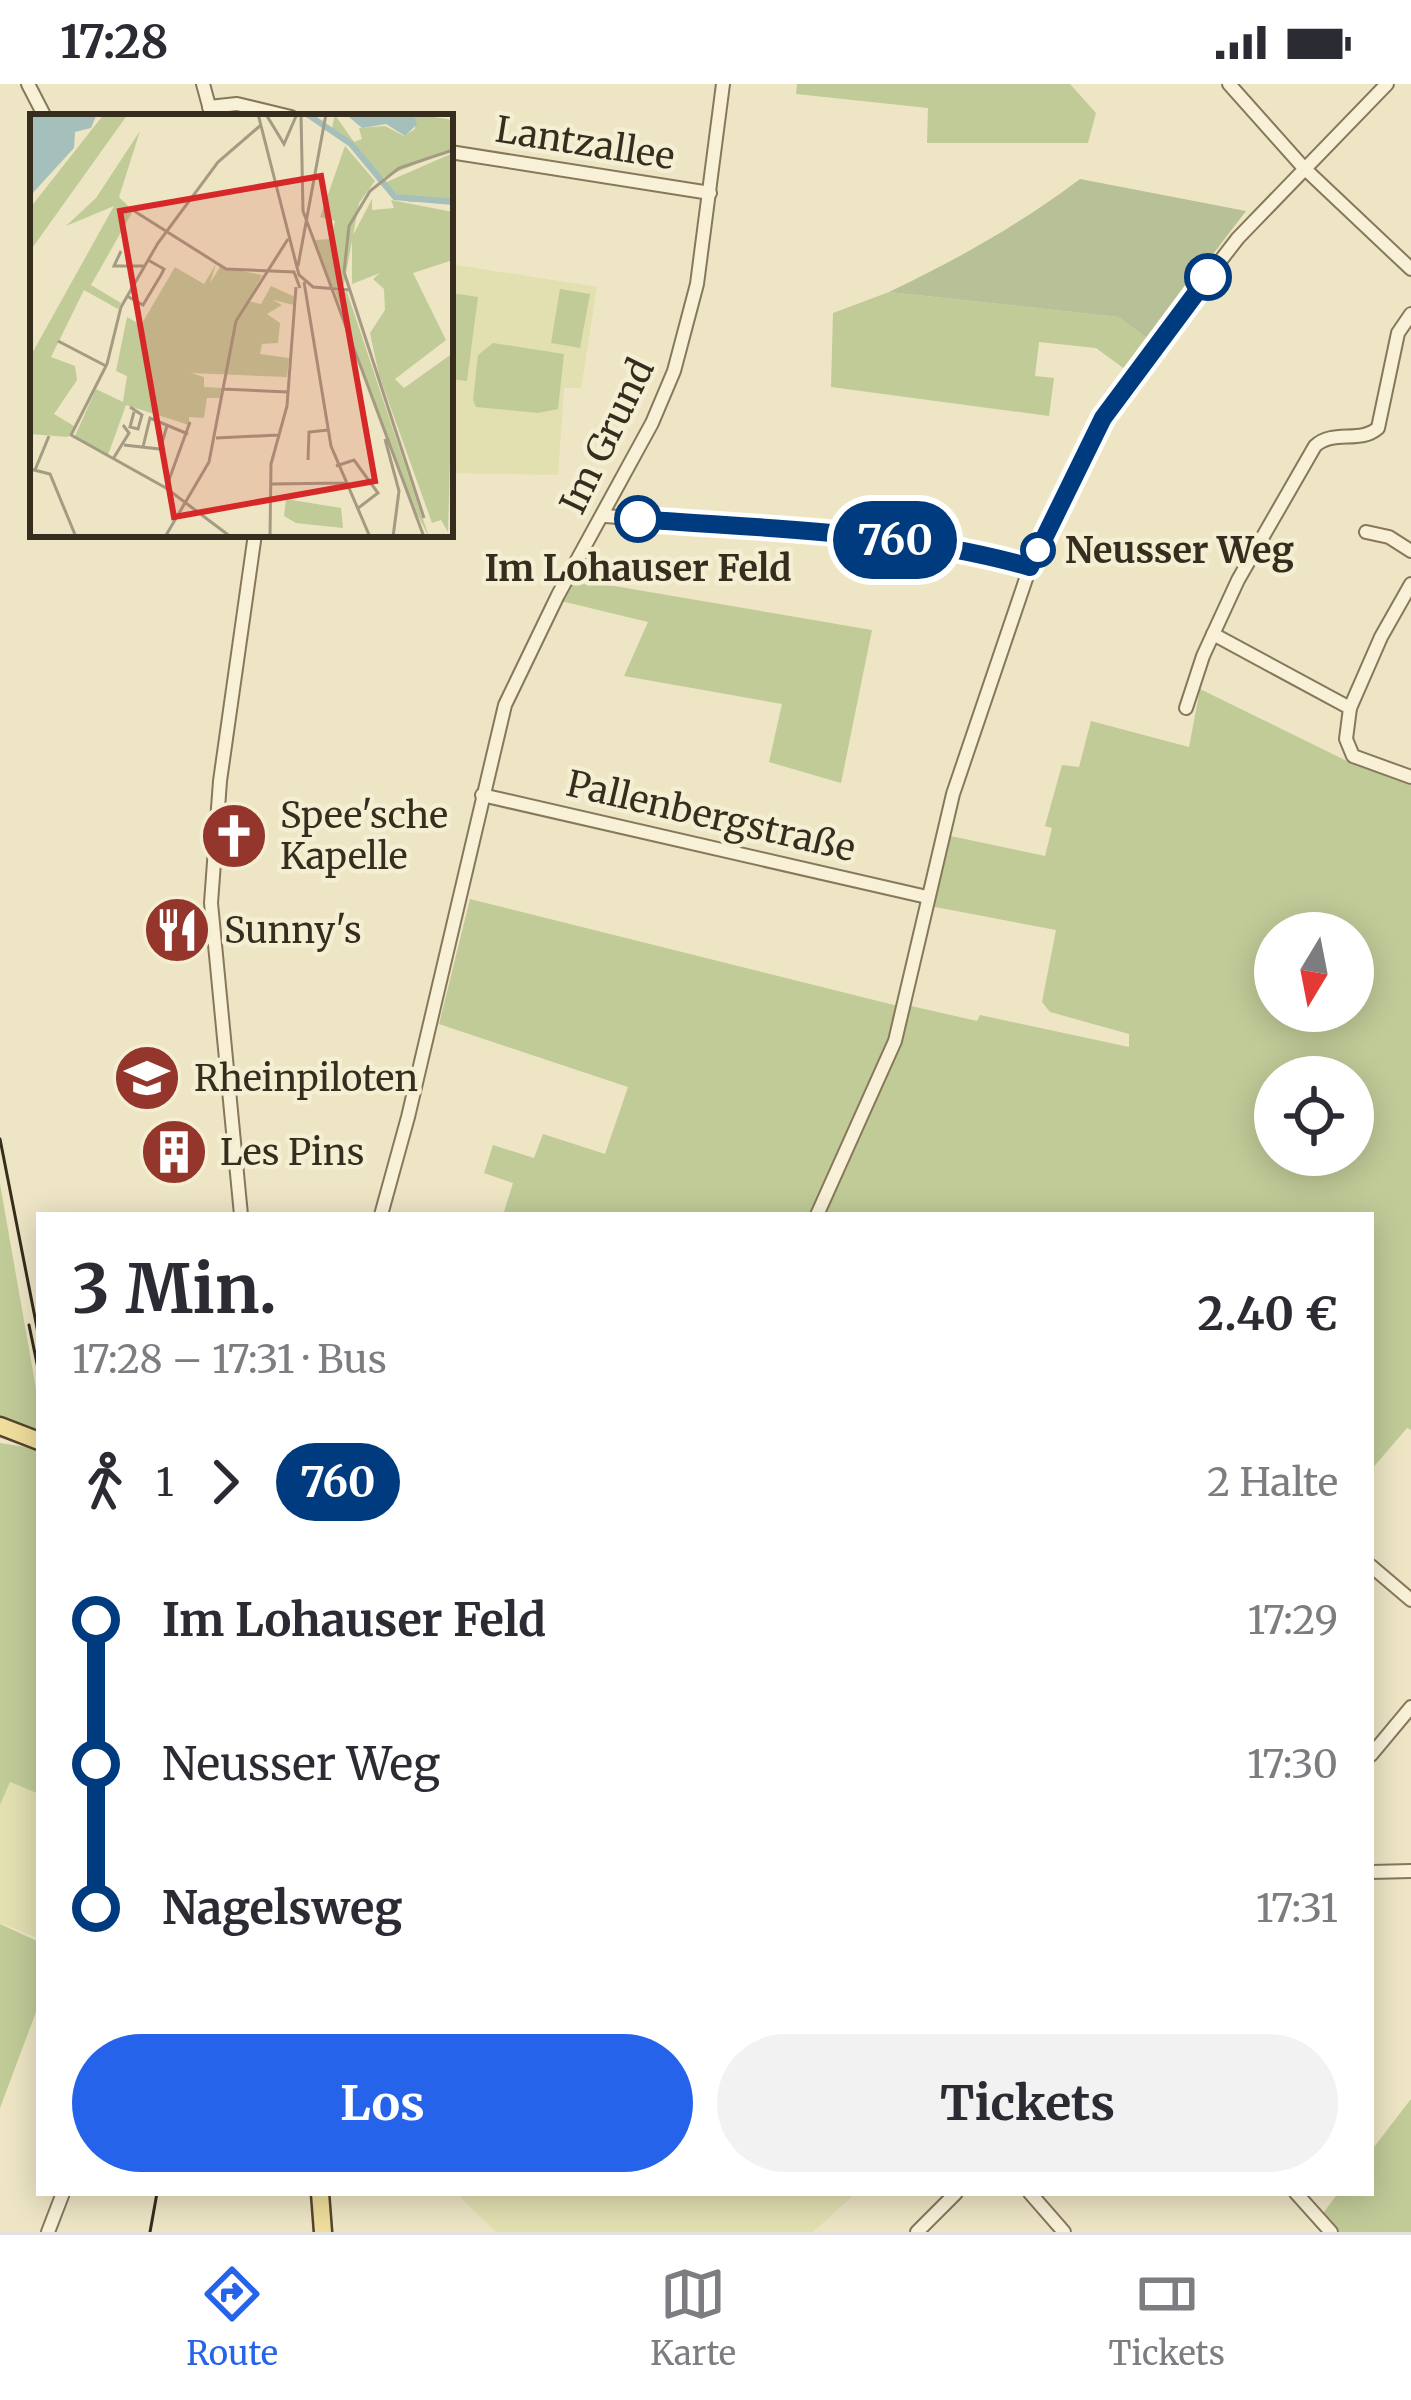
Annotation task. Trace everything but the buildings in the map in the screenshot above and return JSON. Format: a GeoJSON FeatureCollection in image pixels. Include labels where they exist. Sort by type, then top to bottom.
{"type":"FeatureCollection","features":[{"type":"Feature","properties":{"kind":"main road"},"geometry":{"type":"LineString","coordinates":[[0,1426],[36,1440]]}},
{"type":"Feature","properties":{"kind":"main road"},"geometry":{"type":"LineString","coordinates":[[0,1438],[36,1441]]}},
{"type":"Feature","properties":{"kind":"main road"},"geometry":{"type":"LineString","coordinates":[[320,2196],[323,2232]]}},
{"type":"Feature","properties":{"kind":"street"},"geometry":{"type":"LineString","coordinates":[[28,84],[43,114]]}},
{"type":"Feature","properties":{"kind":"street"},"geometry":{"type":"LineString","coordinates":[[202,84],[210,112],[237,104],[279,114]]}},
{"type":"Feature","properties":{"kind":"street","name":"Im Grund"},"geometry":{"type":"LineString","coordinates":[[381,1212],[427,1040],[505,705],[559,595],[605,516],[674,371],[697,284],[723,84]]}},
{"type":"Feature","properties":{"kind":"street"},"geometry":{"type":"LineString","coordinates":[[1229,84],[1303,167],[1411,268]]}},
{"type":"Feature","properties":{"kind":"street"},"geometry":{"type":"LineString","coordinates":[[818,1212],[895,1041],[953,794],[1030,567],[1078,466],[1129,379],[1238,238],[1387,84]]}},
{"type":"Feature","properties":{"kind":"street","name":"Lantzallee"},"geometry":{"type":"LineString","coordinates":[[453,152],[710,193]]}},
{"type":"Feature","properties":{"kind":"street"},"geometry":{"type":"LineString","coordinates":[[1186,708],[1244,568],[1317,443],[1328,437],[1370,435],[1378,428],[1399,333],[1411,314]]}},
{"type":"Feature","properties":{"kind":"street"},"geometry":{"type":"LineString","coordinates":[[605,516],[905,541],[1030,567]]}},
{"type":"Feature","properties":{"kind":"street"},"geometry":{"type":"LineString","coordinates":[[1366,532],[1390,537],[1411,551]]}},
{"type":"Feature","properties":{"kind":"street"},"geometry":{"type":"LineString","coordinates":[[241,1212],[211,903],[220,782],[255,537]]}},
{"type":"Feature","properties":{"kind":"street"},"geometry":{"type":"LineString","coordinates":[[1411,584],[1350,708],[1346,739],[1353,756],[1411,777]]}},
{"type":"Feature","properties":{"kind":"street"},"geometry":{"type":"LineString","coordinates":[[1213,634],[1350,708]]}},
{"type":"Feature","properties":{"kind":"street","name":"Pallenbergstraße"},"geometry":{"type":"LineString","coordinates":[[482,795],[927,897]]}},
{"type":"Feature","properties":{"kind":"street"},"geometry":{"type":"LineString","coordinates":[[1374,1563],[1411,1600]]}},
{"type":"Feature","properties":{"kind":"street"},"geometry":{"type":"LineString","coordinates":[[1374,1751],[1411,1707]]}},
{"type":"Feature","properties":{"kind":"street"},"geometry":{"type":"LineString","coordinates":[[1374,1872],[1411,1871]]}},
{"type":"Feature","properties":{"kind":"street"},"geometry":{"type":"LineString","coordinates":[[48,2232],[62,2196]]}},
{"type":"Feature","properties":{"kind":"street"},"geometry":{"type":"LineString","coordinates":[[917,2232],[953,2196]]}},
{"type":"Feature","properties":{"kind":"street"},"geometry":{"type":"LineString","coordinates":[[1033,2196],[1064,2232]]}},
{"type":"Feature","properties":{"kind":"street"},"geometry":{"type":"LineString","coordinates":[[1299,2196],[1331,2232]]}},
{"type":"Feature","properties":{"kind":"shaded area"},"geometry":{"type":"Polygon","coordinates":[[[453,264],[597,287],[581,388],[564,388],[558,475],[453,473],[453,264]]]}},
{"type":"Feature","properties":{"kind":"shaded area"},"geometry":{"type":"Polygon","coordinates":[[[10,1782],[36,1793],[36,1937],[0,1923],[0,1805],[10,1782]]]}},
{"type":"Feature","properties":{"kind":"shaded area"},"geometry":{"type":"Polygon","coordinates":[[[459,2196],[853,2196],[813,2232],[496,2232],[459,2196]]]}},
{"type":"Feature","properties":{"kind":"green space"},"geometry":{"type":"Polygon","coordinates":[[[797,84],[1070,84],[1096,113],[1088,143],[927,143],[928,108],[796,94],[797,84]]]}},
{"type":"Feature","properties":{"kind":"green space"},"geometry":{"type":"Polygon","coordinates":[[[1080,179],[1246,211],[1148,339],[1118,317],[889,292],[987,240],[1080,179]]]}},
{"type":"Feature","properties":{"kind":"green space"},"geometry":{"type":"Polygon","coordinates":[[[560,289],[590,294],[580,348],[551,343],[560,289]]]}},
{"type":"Feature","properties":{"kind":"green space"},"geometry":{"type":"Polygon","coordinates":[[[889,292],[1118,317],[1148,339],[1126,370],[1096,348],[1039,342],[1035,376],[1054,378],[1049,416],[831,387],[833,313],[889,292]]]}},
{"type":"Feature","properties":{"kind":"green space"},"geometry":{"type":"Polygon","coordinates":[[[453,293],[478,297],[467,381],[453,379],[453,293]]]}},
{"type":"Feature","properties":{"kind":"green space"},"geometry":{"type":"Polygon","coordinates":[[[493,343],[564,354],[558,409],[538,413],[476,407],[478,355],[493,343]]]}},
{"type":"Feature","properties":{"kind":"green space"},"geometry":{"type":"Polygon","coordinates":[[[573,579],[872,630],[841,783],[769,762],[782,704],[624,676],[648,622],[561,601],[573,579]]]}},
{"type":"Feature","properties":{"kind":"green space"},"geometry":{"type":"Polygon","coordinates":[[[1200,689],[1355,765],[1411,784],[1411,1430],[1407,1428],[1374,1466],[1374,1212],[820,1212],[911,1006],[977,1021],[980,1015],[1129,1047],[1129,1034],[1050,1012],[1042,1002],[1056,930],[930,906],[946,835],[1045,856],[1052,828],[1045,826],[1062,765],[1079,767],[1091,721],[1189,747],[1200,689]]]}},
{"type":"Feature","properties":{"kind":"green space"},"geometry":{"type":"Polygon","coordinates":[[[470,899],[898,1006],[892,1035],[816,1212],[504,1212],[513,1183],[484,1173],[493,1145],[534,1158],[543,1134],[605,1154],[628,1087],[439,1024],[470,899]]]}},
{"type":"Feature","properties":{"kind":"green space"},"geometry":{"type":"Polygon","coordinates":[[[0,1184],[36,1389],[36,1429],[0,1419],[0,1184]]]}},
{"type":"Feature","properties":{"kind":"green space"},"geometry":{"type":"Polygon","coordinates":[[[0,1443],[36,1449],[36,1793],[10,1782],[0,1805],[0,1443]]]}},
{"type":"Feature","properties":{"kind":"green space"},"geometry":{"type":"Polygon","coordinates":[[[0,1924],[36,1941],[36,2012],[0,2108],[0,1924]]]}},
{"type":"Feature","properties":{"kind":"green space"},"geometry":{"type":"Polygon","coordinates":[[[1411,2099],[1411,2232],[1334,2232],[1321,2216],[1336,2196],[1374,2196],[1374,2147],[1411,2099]]]}},
{"type":"Feature","properties":{"kind":"tram line"},"geometry":{"type":"LineString","coordinates":[[0,1139],[36,1323]]}},
{"type":"Feature","properties":{"kind":"tram line"},"geometry":{"type":"LineString","coordinates":[[29,1325],[36,1359]]}},
{"type":"Feature","properties":{"kind":"tram line"},"geometry":{"type":"LineString","coordinates":[[150,2232],[156,2196]]}},
{"type":"Feature","properties":{"kind":"bus line","name":"760"},"geometry":{"type":"LineString","coordinates":[[638,519],[905,541],[1030,567],[1103,418],[1208,277]]}},
{"type":"Feature","properties":{"kind":"place","name":"Im Lohauser Feld"},"geometry":{"type":"Point","coordinates":[638,519]}},
{"type":"Feature","properties":{"kind":"place","name":"Neusser Weg"},"geometry":{"type":"Point","coordinates":[1038,550]}},
{"type":"Feature","properties":{"kind":"place","name":"Spee'sche Kapelle"},"geometry":{"type":"Point","coordinates":[234,836]}},
{"type":"Feature","properties":{"kind":"place","name":"Sunny's"},"geometry":{"type":"Point","coordinates":[177,930]}},
{"type":"Feature","properties":{"kind":"place","name":"Rheinpiloten"},"geometry":{"type":"Point","coordinates":[147,1078]}},
{"type":"Feature","properties":{"kind":"place","name":"Les Pins"},"geometry":{"type":"Point","coordinates":[174,1152]}}]}
